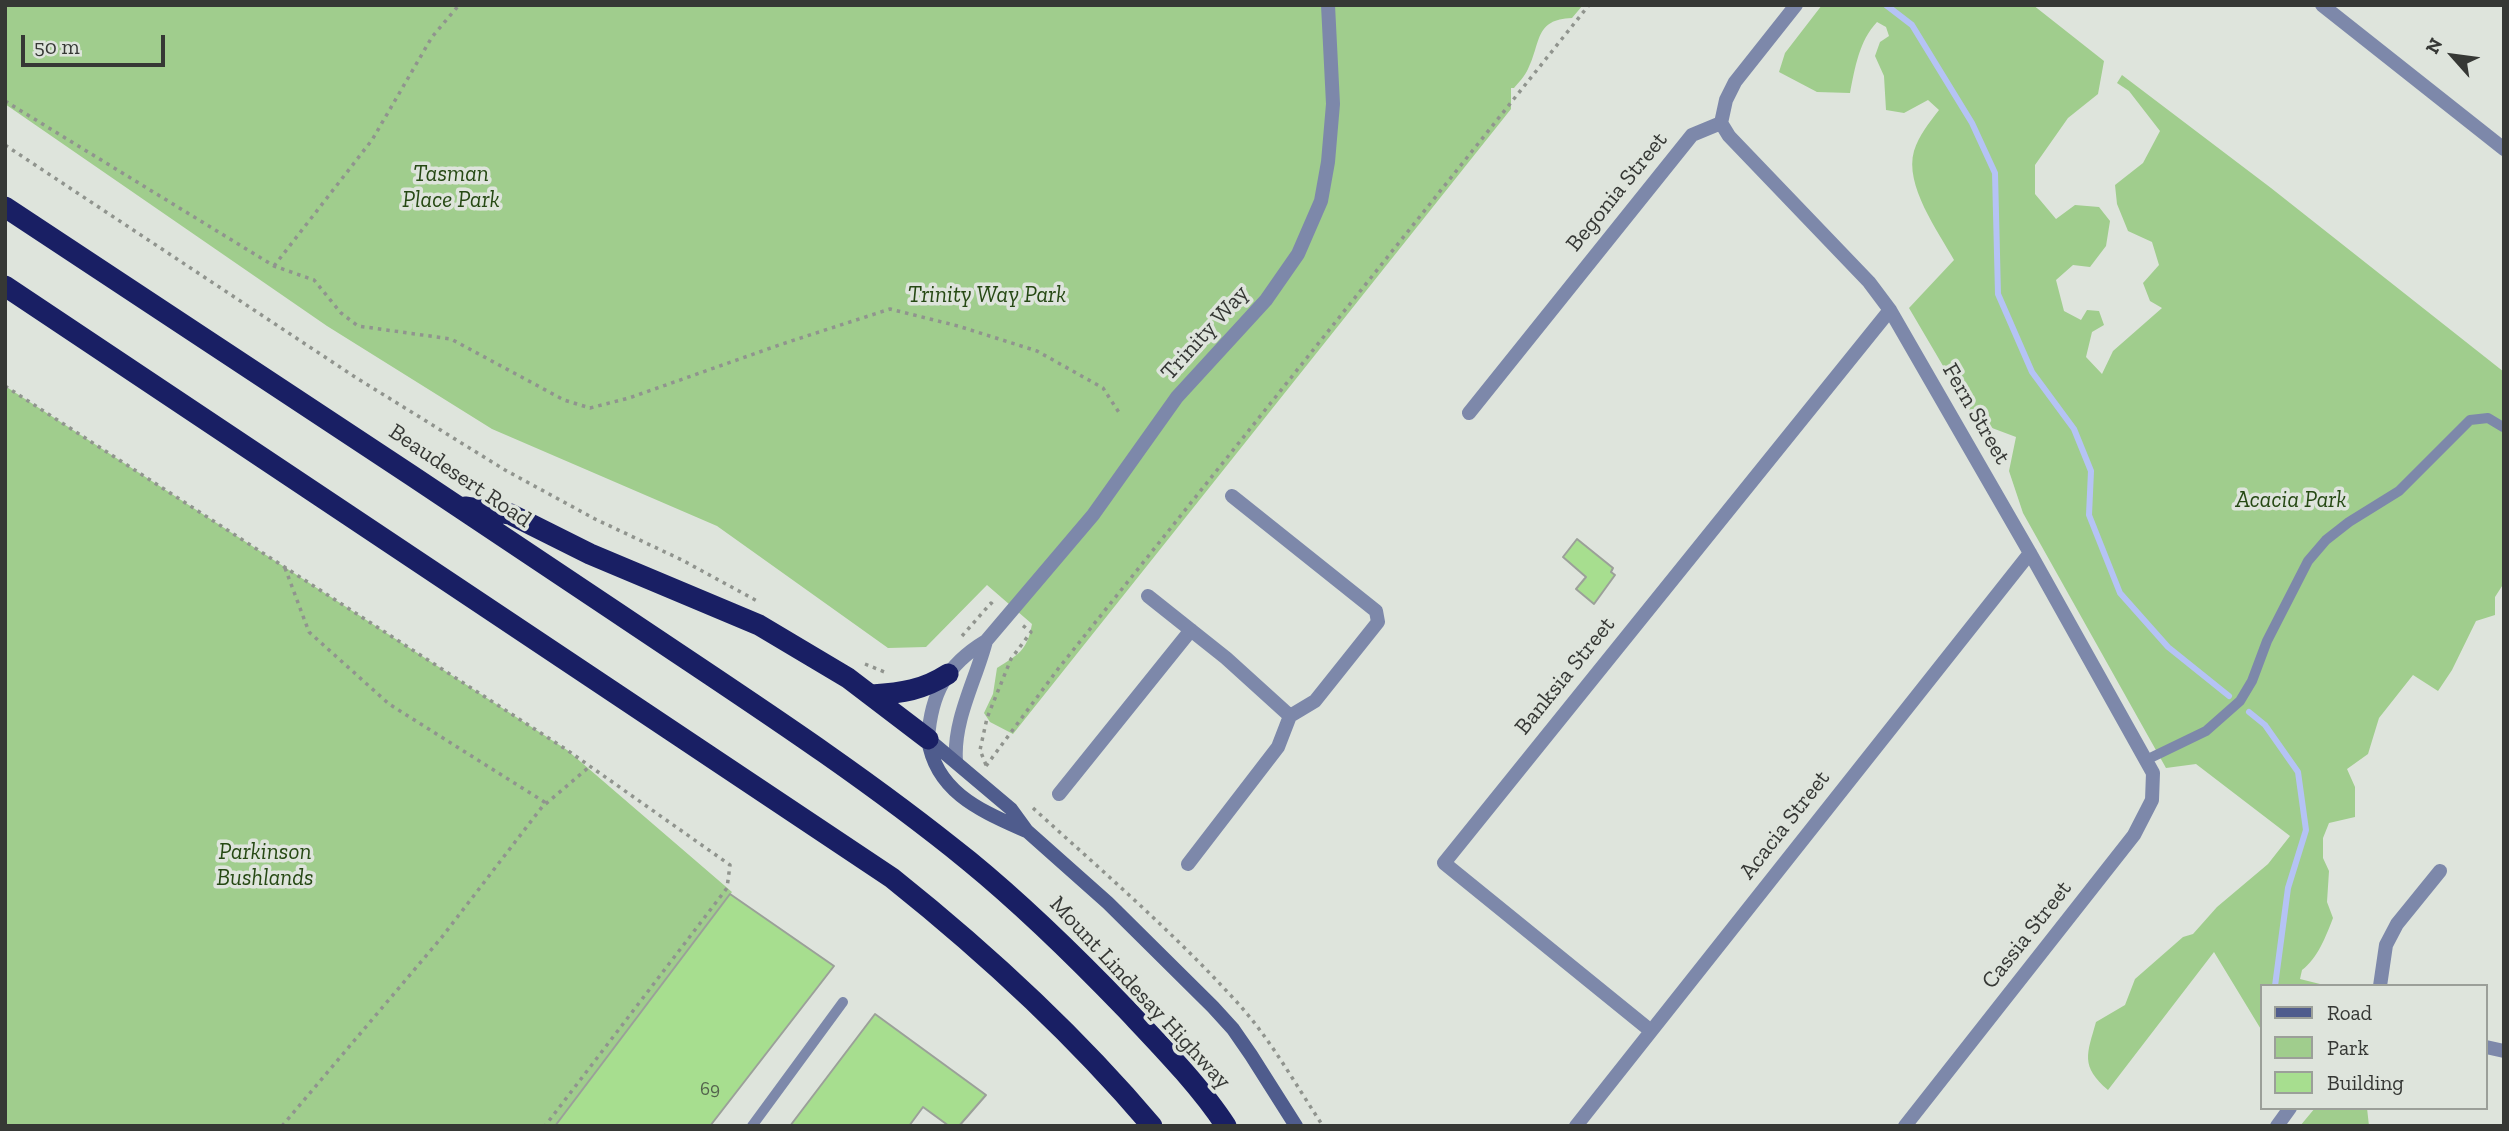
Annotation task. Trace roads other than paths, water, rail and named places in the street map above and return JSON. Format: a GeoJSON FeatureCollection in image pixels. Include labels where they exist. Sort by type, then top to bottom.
{"type":"FeatureCollection","features":[{"type":"Feature","properties":{"kind":"highway","name":"Beaudesert Road"},"geometry":{"type":"LineString","coordinates":[[5,207],[456,505],[817,747],[882,794]]}},
{"type":"Feature","properties":{"kind":"highway"},"geometry":{"type":"LineString","coordinates":[[5,286],[892,878],[961,933],[1014,981],[1116,1083],[1152,1126]]}},
{"type":"Feature","properties":{"kind":"highway"},"geometry":{"type":"LineString","coordinates":[[5,300],[30,302]]}},
{"type":"Feature","properties":{"kind":"highway"},"geometry":{"type":"LineString","coordinates":[[456,505],[510,514],[590,554],[759,625],[830,666],[872,695],[928,740]]}},
{"type":"Feature","properties":{"kind":"highway"},"geometry":{"type":"LineString","coordinates":[[872,695],[930,685],[948,674]]}},
{"type":"Feature","properties":{"kind":"highway","name":"Mount Lindesay Highway"},"geometry":{"type":"LineString","coordinates":[[882,794],[971,863],[1029,913],[1136,1020],[1226,1123]]}},
{"type":"Feature","properties":{"kind":"street","name":"Trinity Way"},"geometry":{"type":"LineString","coordinates":[[928,740],[931,708],[948,674],[965,654],[986,641],[1093,515],[1177,397],[1266,300],[1298,254],[1321,201],[1328,162],[1334,104],[1328,5]]}},
{"type":"Feature","properties":{"kind":"street"},"geometry":{"type":"LineString","coordinates":[[1721,122],[1726,100],[1735,82],[1796,5]]}},
{"type":"Feature","properties":{"kind":"street"},"geometry":{"type":"LineString","coordinates":[[2322,5],[2504,149]]}},
{"type":"Feature","properties":{"kind":"street","name":"Fern Street"},"geometry":{"type":"LineString","coordinates":[[1721,122],[1729,136],[1869,282],[1890,310],[2146,760]]}},
{"type":"Feature","properties":{"kind":"street","name":"Begonia Street"},"geometry":{"type":"LineString","coordinates":[[1469,413],[1692,135],[1721,122]]}},
{"type":"Feature","properties":{"kind":"street","name":"Banksia Street"},"geometry":{"type":"LineString","coordinates":[[1651,1031],[1444,863],[1890,310]]}},
{"type":"Feature","properties":{"kind":"street"},"geometry":{"type":"LineString","coordinates":[[1188,864],[1278,747],[1290,716],[1315,701],[1378,622],[1376,611],[1233,496]]}},
{"type":"Feature","properties":{"kind":"street","name":"Acacia Street"},"geometry":{"type":"LineString","coordinates":[[1576,1126],[2030,553]]}},
{"type":"Feature","properties":{"kind":"street"},"geometry":{"type":"LineString","coordinates":[[1148,596],[1290,716]]}},
{"type":"Feature","properties":{"kind":"street"},"geometry":{"type":"LineString","coordinates":[[1059,794],[1191,630]]}},
{"type":"Feature","properties":{"kind":"street","name":"Trinity Way"},"geometry":{"type":"LineString","coordinates":[[956,761],[955,749],[960,721],[986,641]]}},
{"type":"Feature","properties":{"kind":"street","name":"Mount Lindesay Highway"},"geometry":{"type":"LineString","coordinates":[[928,740],[1012,809],[1027,831],[1108,903],[1213,1007],[1233,1029],[1296,1126]]}},
{"type":"Feature","properties":{"kind":"street","name":"Mount Lindesay Highway"},"geometry":{"type":"LineString","coordinates":[[928,740],[934,763],[941,776],[961,798],[1027,831]]}},
{"type":"Feature","properties":{"kind":"street","name":"Cassia Street"},"geometry":{"type":"LineString","coordinates":[[1905,1126],[2134,835],[2152,800],[2153,773],[2146,760]]}},
{"type":"Feature","properties":{"kind":"street"},"geometry":{"type":"LineString","coordinates":[[2380,984],[2386,946],[2397,924],[2440,871]]}},
{"type":"Feature","properties":{"kind":"street"},"geometry":{"type":"LineString","coordinates":[[2277,1126],[2289,1110]]}},
{"type":"Feature","properties":{"kind":"lane"},"geometry":{"type":"LineString","coordinates":[[2146,760],[2206,731],[2240,701],[2308,561],[2326,540],[2349,522],[2399,491],[2470,420],[2488,418],[2504,427]]}},
{"type":"Feature","properties":{"kind":"lane"},"geometry":{"type":"LineString","coordinates":[[752,1126],[843,1002]]}},
{"type":"Feature","properties":{"kind":"waterway"},"geometry":{"type":"LineString","coordinates":[[1886,5],[1912,25],[1972,123],[1995,173],[1998,294],[2032,372],[2074,429],[2091,471],[2089,515],[2120,593],[2168,647],[2229,696]]}},
{"type":"Feature","properties":{"kind":"waterway"},"geometry":{"type":"LineString","coordinates":[[2249,712],[2265,725],[2298,772],[2306,830],[2288,888],[2275,984]]}},
{"type":"Feature","properties":{"kind":"park label","name":"Tasman Place Park"},"geometry":{"type":"Point","coordinates":[451,187]}},
{"type":"Feature","properties":{"kind":"park label","name":"Trinity Way Park"},"geometry":{"type":"Point","coordinates":[987,295]}},
{"type":"Feature","properties":{"kind":"park label","name":"Acacia Park"},"geometry":{"type":"Point","coordinates":[2291,500]}},
{"type":"Feature","properties":{"kind":"park label","name":"Parkinson Bushlands"},"geometry":{"type":"Point","coordinates":[265,865]}}]}
